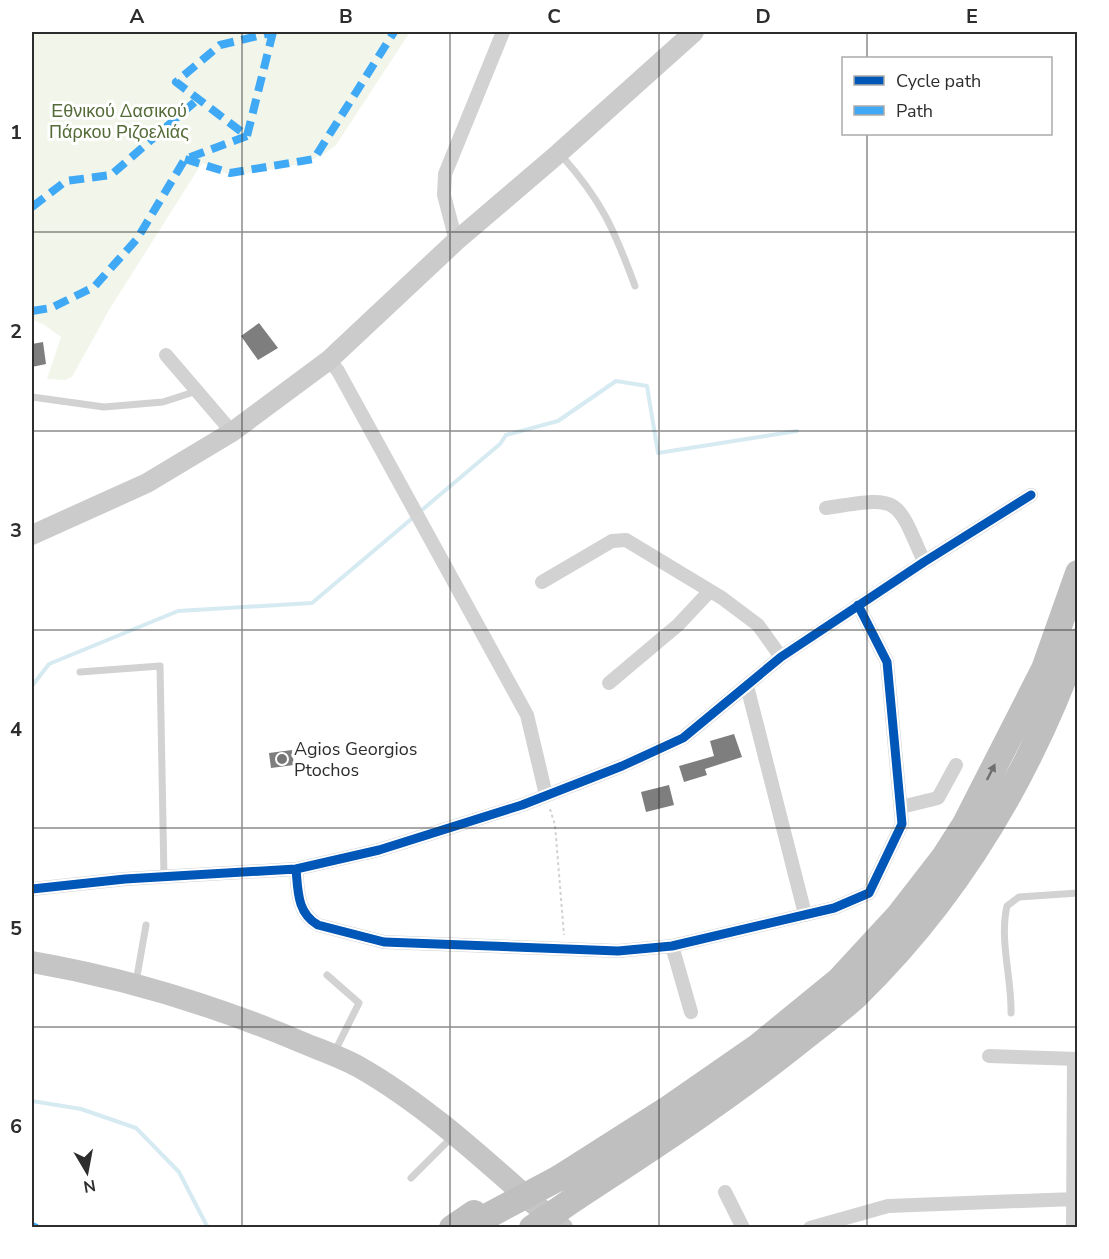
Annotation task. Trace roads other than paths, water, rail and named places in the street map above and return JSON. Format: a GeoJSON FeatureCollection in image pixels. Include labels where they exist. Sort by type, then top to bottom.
{"type":"FeatureCollection","features":[{"type":"Feature","properties":{"kind":"highway"},"geometry":{"type":"LineString","coordinates":[[452,1227],[478,1223],[554,1173],[750,1036],[828,972],[890,909],[934,853],[965,824],[1044,669],[1077,573]]}},
{"type":"Feature","properties":{"kind":"highway"},"geometry":{"type":"LineString","coordinates":[[561,1227],[583,1203],[772,1064],[856,996],[922,926],[987,837],[1019,777],[1065,678],[1077,641]]}},
{"type":"Feature","properties":{"kind":"highway"},"geometry":{"type":"LineString","coordinates":[[532,1227],[583,1203]]}},
{"type":"Feature","properties":{"kind":"main road"},"geometry":{"type":"LineString","coordinates":[[32,535],[147,483],[232,432],[329,360],[456,241],[559,153],[694,32]]}},
{"type":"Feature","properties":{"kind":"main road"},"geometry":{"type":"LineString","coordinates":[[32,962],[136,985],[197,1002],[358,1067],[453,1136],[561,1227]]}},
{"type":"Feature","properties":{"kind":"street"},"geometry":{"type":"LineString","coordinates":[[456,241],[444,195],[445,174],[504,32]]}},
{"type":"Feature","properties":{"kind":"street"},"geometry":{"type":"LineString","coordinates":[[166,355],[232,432]]}},
{"type":"Feature","properties":{"kind":"street"},"geometry":{"type":"LineString","coordinates":[[329,360],[338,371],[419,516],[526,715],[546,795]]}},
{"type":"Feature","properties":{"kind":"street"},"geometry":{"type":"LineString","coordinates":[[32,889],[164,877],[296,869],[379,850],[546,795],[622,766],[683,738],[781,657],[924,562],[1031,495]]}},
{"type":"Feature","properties":{"kind":"street"},"geometry":{"type":"LineString","coordinates":[[826,508],[886,501],[897,508],[906,521],[924,562]]}},
{"type":"Feature","properties":{"kind":"street"},"geometry":{"type":"LineString","coordinates":[[542,582],[612,541],[626,540],[758,625],[781,657]]}},
{"type":"Feature","properties":{"kind":"street"},"geometry":{"type":"LineString","coordinates":[[609,683],[678,625],[709,592]]}},
{"type":"Feature","properties":{"kind":"street"},"geometry":{"type":"LineString","coordinates":[[296,869],[300,904],[310,921],[384,942],[618,951],[672,946],[834,908],[869,893],[902,824],[887,662],[858,605]]}},
{"type":"Feature","properties":{"kind":"street"},"geometry":{"type":"LineString","coordinates":[[747,686],[805,914]]}},
{"type":"Feature","properties":{"kind":"street"},"geometry":{"type":"LineString","coordinates":[[901,807],[938,798],[956,765]]}},
{"type":"Feature","properties":{"kind":"street"},"geometry":{"type":"LineString","coordinates":[[672,946],[691,1012]]}},
{"type":"Feature","properties":{"kind":"street"},"geometry":{"type":"LineString","coordinates":[[989,1056],[1076,1059],[1073,1227]]}},
{"type":"Feature","properties":{"kind":"street"},"geometry":{"type":"LineString","coordinates":[[725,1192],[743,1227]]}},
{"type":"Feature","properties":{"kind":"street"},"geometry":{"type":"LineString","coordinates":[[810,1227],[858,1221],[888,1206],[1074,1199]]}},
{"type":"Feature","properties":{"kind":"lane"},"geometry":{"type":"LineString","coordinates":[[559,153],[600,204],[615,230],[635,286]]}},
{"type":"Feature","properties":{"kind":"lane"},"geometry":{"type":"LineString","coordinates":[[32,397],[104,407],[163,402],[197,391]]}},
{"type":"Feature","properties":{"kind":"lane"},"geometry":{"type":"LineString","coordinates":[[80,672],[160,666],[164,877]]}},
{"type":"Feature","properties":{"kind":"lane"},"geometry":{"type":"LineString","coordinates":[[1011,1013],[1012,987],[1004,919],[1007,906],[1019,897],[1077,892]]}},
{"type":"Feature","properties":{"kind":"lane"},"geometry":{"type":"LineString","coordinates":[[136,985],[147,925]]}},
{"type":"Feature","properties":{"kind":"lane"},"geometry":{"type":"LineString","coordinates":[[327,975],[359,1003],[333,1056]]}},
{"type":"Feature","properties":{"kind":"lane"},"geometry":{"type":"LineString","coordinates":[[411,1178],[453,1136]]}},
{"type":"Feature","properties":{"kind":"waterway"},"geometry":{"type":"LineString","coordinates":[[32,686],[49,664],[178,611],[312,603],[500,444],[506,435],[558,421],[616,381],[647,386],[658,453],[797,431]]}},
{"type":"Feature","properties":{"kind":"waterway"},"geometry":{"type":"LineString","coordinates":[[32,1101],[81,1109],[136,1128],[179,1172],[208,1228]]}},
{"type":"Feature","properties":{"kind":"place","name":"Agios Georgios Ptochos"},"geometry":{"type":"Point","coordinates":[282,759]}},
{"type":"Feature","properties":{"kind":"park label","name":"Εθνικού Δασικού Πάρκου Ριζοελιάς"},"geometry":{"type":"Point","coordinates":[119,121]}}]}
